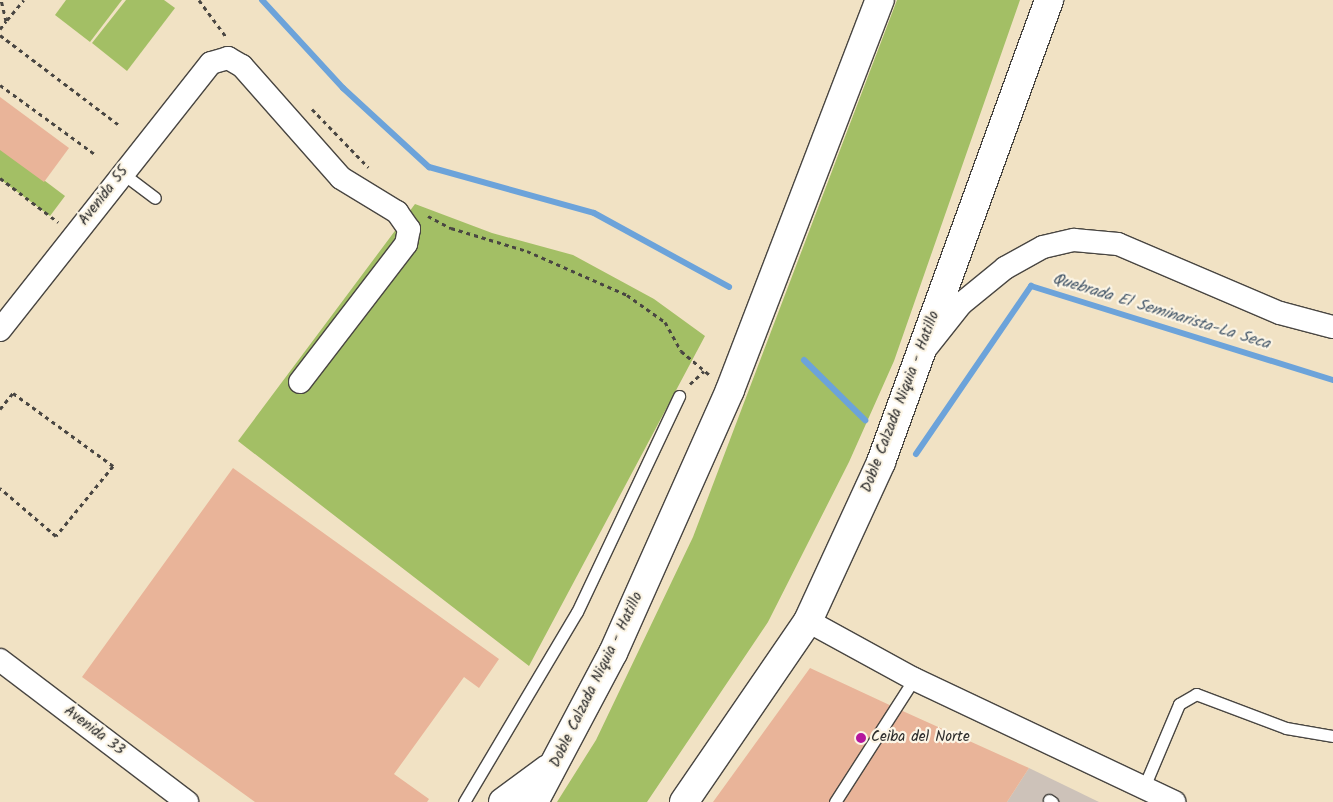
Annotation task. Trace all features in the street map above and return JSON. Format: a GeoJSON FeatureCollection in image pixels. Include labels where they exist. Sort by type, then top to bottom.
{"type":"FeatureCollection","features":[{"type":"Feature","properties":{"kind":"highway","name":"Doble Calzada Niquia - Hatillo"},"geometry":{"type":"LineString","coordinates":[[534,802],[558,763],[612,653],[730,390],[880,0]]}},
{"type":"Feature","properties":{"kind":"highway","name":"Doble Calzada Niquia - Hatillo"},"geometry":{"type":"LineString","coordinates":[[684,802],[808,621],[881,462],[913,365],[964,245],[1049,0]]}},
{"type":"Feature","properties":{"kind":"highway"},"geometry":{"type":"LineString","coordinates":[[504,802],[558,763]]}},
{"type":"Feature","properties":{"kind":"street","name":"Avenida 55"},"geometry":{"type":"LineString","coordinates":[[0,330],[122,173],[211,63],[228,58],[242,66],[341,178],[397,212],[409,229],[406,244],[300,382]]}},
{"type":"Feature","properties":{"kind":"street"},"geometry":{"type":"LineString","coordinates":[[913,365],[961,304],[1005,268],[1043,247],[1074,240],[1118,244],[1280,313],[1333,327]]}},
{"type":"Feature","properties":{"kind":"street"},"geometry":{"type":"LineString","coordinates":[[808,621],[914,679],[1174,802]]}},
{"type":"Feature","properties":{"kind":"street","name":"Avenida 33"},"geometry":{"type":"LineString","coordinates":[[0,660],[187,802]]}},
{"type":"Feature","properties":{"kind":"lane"},"geometry":{"type":"LineString","coordinates":[[122,173],[155,198]]}},
{"type":"Feature","properties":{"kind":"lane"},"geometry":{"type":"LineString","coordinates":[[464,802],[577,612],[679,396]]}},
{"type":"Feature","properties":{"kind":"lane"},"geometry":{"type":"LineString","coordinates":[[835,802],[914,679]]}},
{"type":"Feature","properties":{"kind":"lane"},"geometry":{"type":"LineString","coordinates":[[1144,788],[1180,704],[1196,694],[1286,728],[1333,736]]}},
{"type":"Feature","properties":{"kind":"path"},"geometry":{"type":"LineString","coordinates":[[1,0],[6,21]]}},
{"type":"Feature","properties":{"kind":"path"},"geometry":{"type":"LineString","coordinates":[[0,29],[24,0]]}},
{"type":"Feature","properties":{"kind":"path"},"geometry":{"type":"LineString","coordinates":[[199,0],[234,44]]}},
{"type":"Feature","properties":{"kind":"path"},"geometry":{"type":"LineString","coordinates":[[0,35],[119,125]]}},
{"type":"Feature","properties":{"kind":"path"},"geometry":{"type":"LineString","coordinates":[[0,85],[96,155]]}},
{"type":"Feature","properties":{"kind":"path"},"geometry":{"type":"LineString","coordinates":[[310,107],[370,170]]}},
{"type":"Feature","properties":{"kind":"path"},"geometry":{"type":"LineString","coordinates":[[0,178],[74,235]]}},
{"type":"Feature","properties":{"kind":"path"},"geometry":{"type":"LineString","coordinates":[[419,211],[450,228],[527,251],[627,295],[664,322],[681,351],[730,390]]}},
{"type":"Feature","properties":{"kind":"path"},"geometry":{"type":"LineString","coordinates":[[0,409],[13,393],[113,466],[56,536],[0,488]]}},
{"type":"Feature","properties":{"kind":"shaded area"},"geometry":{"type":"Polygon","coordinates":[[[1029,768],[1099,802],[1007,802],[1029,768]]]}},
{"type":"Feature","properties":{"kind":"green space"},"geometry":{"type":"Polygon","coordinates":[[[66,0],[122,0],[90,42],[55,15],[66,0]]]}},
{"type":"Feature","properties":{"kind":"green space"},"geometry":{"type":"Polygon","coordinates":[[[126,0],[164,0],[175,8],[127,71],[92,43],[126,0]]]}},
{"type":"Feature","properties":{"kind":"green space"},"geometry":{"type":"Polygon","coordinates":[[[897,0],[1020,0],[894,361],[849,462],[768,622],[647,802],[557,802],[596,740],[693,537],[897,0]]]}},
{"type":"Feature","properties":{"kind":"green space"},"geometry":{"type":"Polygon","coordinates":[[[0,147],[65,196],[50,216],[0,179],[0,147]]]}},
{"type":"Feature","properties":{"kind":"green space"},"geometry":{"type":"Polygon","coordinates":[[[415,204],[492,233],[573,255],[654,299],[705,336],[529,666],[238,441],[415,204]]]}},
{"type":"Feature","properties":{"kind":"building"},"geometry":{"type":"Polygon","coordinates":[[[0,97],[69,148],[44,182],[0,150],[0,97]]]}},
{"type":"Feature","properties":{"kind":"building"},"geometry":{"type":"Polygon","coordinates":[[[233,468],[499,659],[479,688],[464,677],[394,774],[429,799],[427,802],[255,802],[82,677],[233,468]]]}},
{"type":"Feature","properties":{"kind":"building","name":"Ceiba del Norte"},"geometry":{"type":"Polygon","coordinates":[[[810,668],[1029,768],[1007,802],[713,802],[810,668]]]}},
{"type":"Feature","properties":{"kind":"waterway","name":"Quebrada El Seminarista-La Seca"},"geometry":{"type":"LineString","coordinates":[[262,0],[343,88],[429,167],[594,213],[729,287]]}},
{"type":"Feature","properties":{"kind":"waterway","name":"Quebrada El Seminarista-La Seca"},"geometry":{"type":"LineString","coordinates":[[916,454],[1031,286],[1333,380]]}},
{"type":"Feature","properties":{"kind":"waterway","name":"Quebrada El Seminarista-La Seca"},"geometry":{"type":"LineString","coordinates":[[804,360],[865,420]]}},
{"type":"Feature","properties":{"kind":"place","name":"Ceiba del Norte"},"geometry":{"type":"Point","coordinates":[861,738]}}]}
